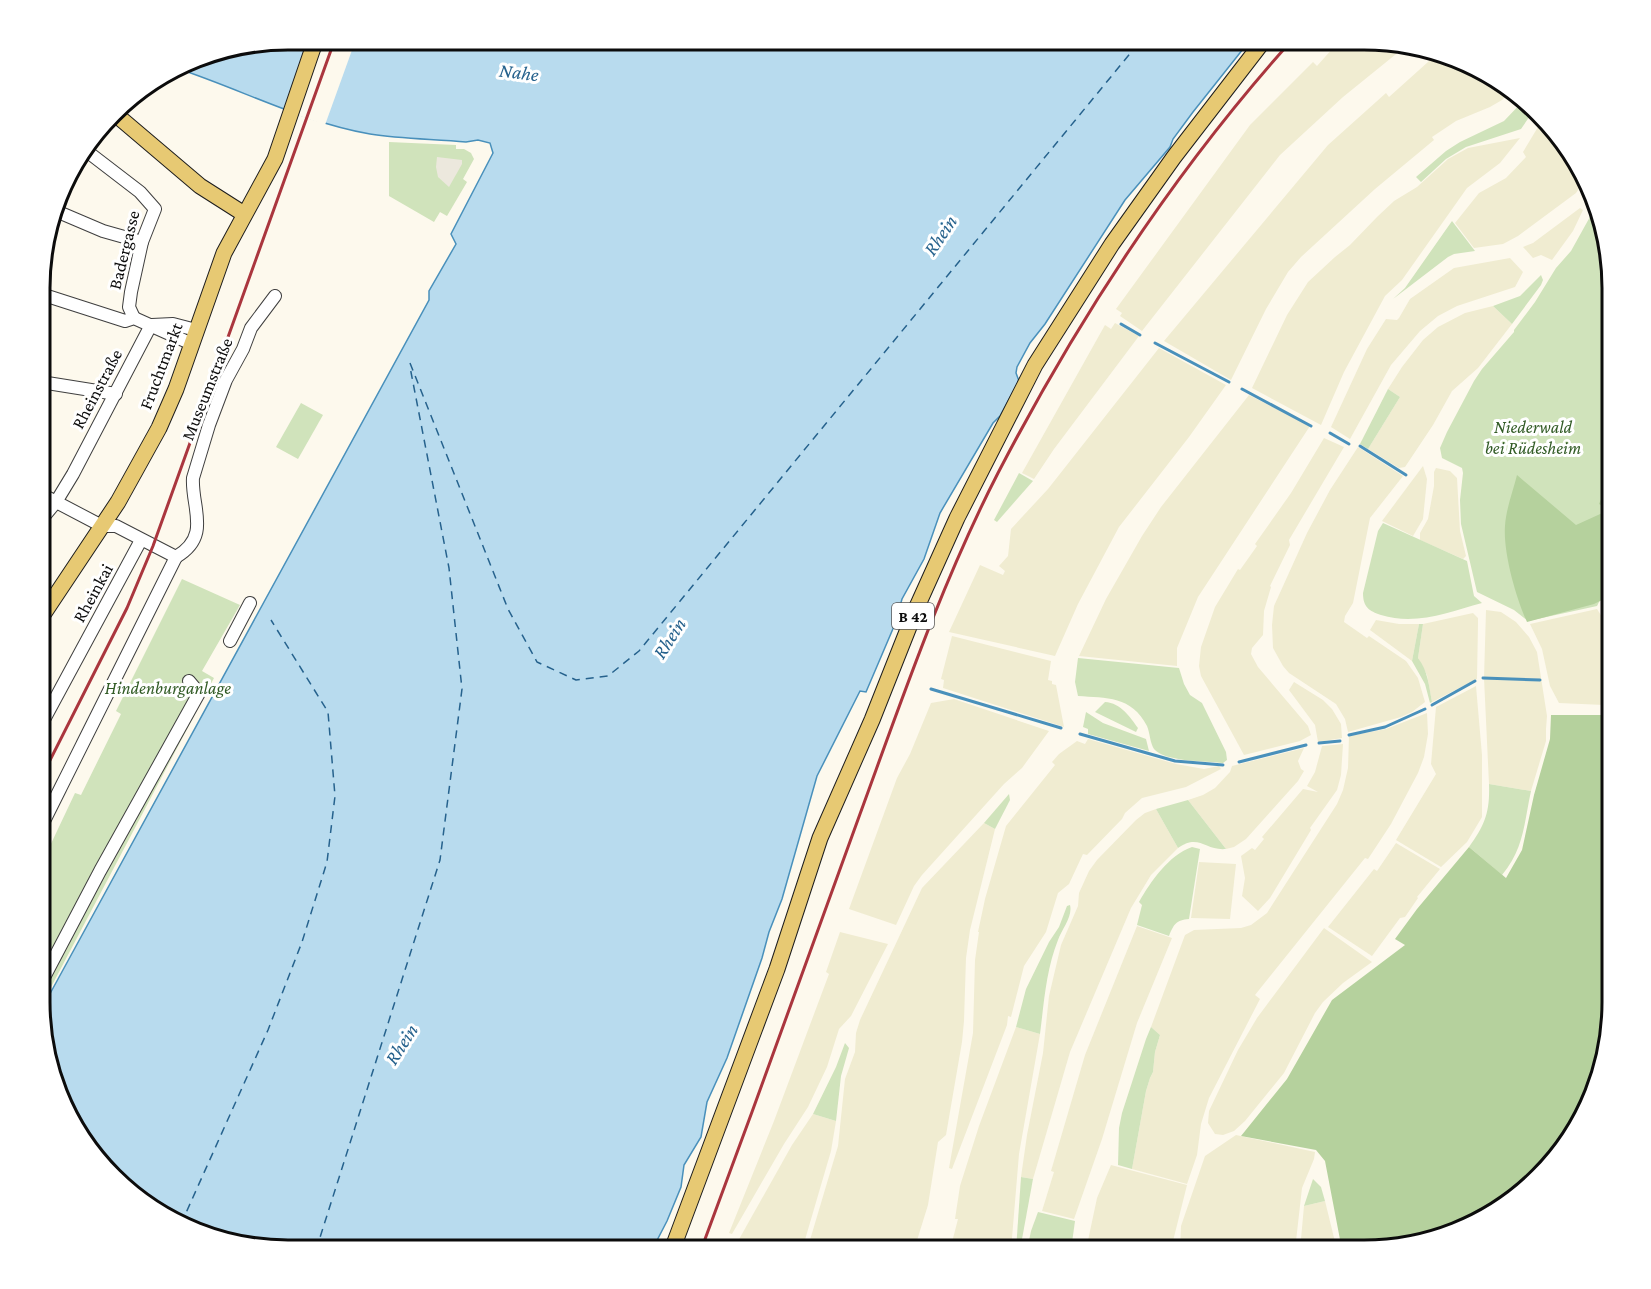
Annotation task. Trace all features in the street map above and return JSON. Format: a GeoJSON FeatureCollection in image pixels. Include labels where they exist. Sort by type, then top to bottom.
{"type":"FeatureCollection","features":[{"type":"Feature","properties":{"kind":"main road","name":"Fruchtmarkt"},"geometry":{"type":"LineString","coordinates":[[50,604],[133,477],[153,440],[176,389],[224,253],[275,159],[312,50]]}},
{"type":"Feature","properties":{"kind":"main road","name":"B 42"},"geometry":{"type":"LineString","coordinates":[[676,1240],[777,969],[820,838],[872,720],[916,609],[957,518],[1035,365],[1112,244],[1174,157],[1257,50]]}},
{"type":"Feature","properties":{"kind":"main road"},"geometry":{"type":"LineString","coordinates":[[120,118],[200,186],[244,214]]}},
{"type":"Feature","properties":{"kind":"street","name":"Badergasse"},"geometry":{"type":"LineString","coordinates":[[91,154],[140,192],[155,209],[142,242],[129,306],[134,318]]}},
{"type":"Feature","properties":{"kind":"street"},"geometry":{"type":"LineString","coordinates":[[61,213],[103,231],[142,242]]}},
{"type":"Feature","properties":{"kind":"street","name":"Museumstraße"},"geometry":{"type":"LineString","coordinates":[[176,557],[190,544],[196,528],[198,511],[192,486],[193,478],[217,403],[251,328],[275,296]]}},
{"type":"Feature","properties":{"kind":"street"},"geometry":{"type":"LineString","coordinates":[[50,297],[125,321],[134,318],[138,322],[194,337]]}},
{"type":"Feature","properties":{"kind":"street","name":"Rheinstraße"},"geometry":{"type":"LineString","coordinates":[[50,509],[116,394],[151,325]]}},
{"type":"Feature","properties":{"kind":"street"},"geometry":{"type":"LineString","coordinates":[[50,383],[116,394]]}},
{"type":"Feature","properties":{"kind":"street"},"geometry":{"type":"LineString","coordinates":[[50,499],[102,526],[114,526],[176,557],[50,809]]}},
{"type":"Feature","properties":{"kind":"street","name":"Rheinkai"},"geometry":{"type":"LineString","coordinates":[[50,708],[141,540]]}},
{"type":"Feature","properties":{"kind":"street"},"geometry":{"type":"LineString","coordinates":[[230,641],[250,603]]}},
{"type":"Feature","properties":{"kind":"street"},"geometry":{"type":"LineString","coordinates":[[50,967],[124,826],[199,693],[189,681]]}},
{"type":"Feature","properties":{"kind":"shaded area"},"geometry":{"type":"Polygon","coordinates":[[[1331,50],[1398,52],[1343,97],[1280,155],[1142,331],[1120,316],[1122,313],[1116,309],[1250,125],[1313,62],[1317,66],[1331,50]]]}},
{"type":"Feature","properties":{"kind":"shaded area"},"geometry":{"type":"Polygon","coordinates":[[[1431,60],[1469,74],[1505,97],[1490,107],[1456,121],[1432,137],[1434,140],[1375,189],[1301,257],[1288,272],[1266,309],[1231,380],[1164,341],[1328,145],[1386,93],[1389,97],[1431,60]]]}},
{"type":"Feature","properties":{"kind":"shaded area"},"geometry":{"type":"Polygon","coordinates":[[[1538,127],[1561,155],[1580,188],[1576,193],[1518,236],[1503,244],[1474,248],[1455,223],[1479,193],[1506,178],[1526,157],[1523,152],[1538,127]]]}},
{"type":"Feature","properties":{"kind":"shaded area"},"geometry":{"type":"Polygon","coordinates":[[[1520,138],[1500,163],[1467,188],[1402,280],[1385,296],[1344,372],[1321,425],[1252,388],[1287,315],[1308,282],[1350,245],[1394,201],[1417,187],[1448,159],[1468,148],[1520,138]]]}},
{"type":"Feature","properties":{"kind":"shaded area"},"geometry":{"type":"Polygon","coordinates":[[[437,157],[462,160],[449,187],[438,177],[437,157]]]}},
{"type":"Feature","properties":{"kind":"shaded area"},"geometry":{"type":"Polygon","coordinates":[[[1580,208],[1583,210],[1573,231],[1552,260],[1541,255],[1533,258],[1523,247],[1533,243],[1580,208]]]}},
{"type":"Feature","properties":{"kind":"shaded area"},"geometry":{"type":"Polygon","coordinates":[[[1510,258],[1523,272],[1515,287],[1457,306],[1438,316],[1420,331],[1391,365],[1350,439],[1331,427],[1367,349],[1386,319],[1397,320],[1410,299],[1454,268],[1510,258]]]}},
{"type":"Feature","properties":{"kind":"shaded area"},"geometry":{"type":"Polygon","coordinates":[[[1493,306],[1512,324],[1478,368],[1452,391],[1405,467],[1399,468],[1368,449],[1400,397],[1388,389],[1423,340],[1438,327],[1465,313],[1493,306]]]}},
{"type":"Feature","properties":{"kind":"shaded area"},"geometry":{"type":"Polygon","coordinates":[[[1115,323],[1139,336],[1034,479],[1022,473],[1105,325],[1111,329],[1115,323]]]}},
{"type":"Feature","properties":{"kind":"shaded area"},"geometry":{"type":"Polygon","coordinates":[[[1159,348],[1226,385],[1119,527],[1078,604],[1055,656],[949,632],[980,565],[1003,575],[1005,571],[999,566],[1008,556],[1011,529],[1048,489],[1159,348]]]}},
{"type":"Feature","properties":{"kind":"shaded area"},"geometry":{"type":"Polygon","coordinates":[[[1249,395],[1310,426],[1198,597],[1177,648],[1177,666],[1079,656],[1106,599],[1142,536],[1161,507],[1249,395]]]}},
{"type":"Feature","properties":{"kind":"shaded area"},"geometry":{"type":"Polygon","coordinates":[[[1324,438],[1344,447],[1289,540],[1290,545],[1270,586],[1264,611],[1263,635],[1252,648],[1251,654],[1258,667],[1308,726],[1311,735],[1300,741],[1244,755],[1201,676],[1199,666],[1201,647],[1215,607],[1238,569],[1240,570],[1257,546],[1255,544],[1291,493],[1324,438]]]}},
{"type":"Feature","properties":{"kind":"shaded area"},"geometry":{"type":"Polygon","coordinates":[[[1358,447],[1403,476],[1370,518],[1353,603],[1344,622],[1406,661],[1418,678],[1425,702],[1401,717],[1348,732],[1345,719],[1336,704],[1289,673],[1283,666],[1273,648],[1272,625],[1274,606],[1307,533],[1330,490],[1358,447]]]}},
{"type":"Feature","properties":{"kind":"shaded area"},"geometry":{"type":"Polygon","coordinates":[[[1423,466],[1427,479],[1423,519],[1413,536],[1382,521],[1423,466]]]}},
{"type":"Feature","properties":{"kind":"shaded area"},"geometry":{"type":"Polygon","coordinates":[[[1436,468],[1450,471],[1457,478],[1460,531],[1466,556],[1463,559],[1420,540],[1420,533],[1428,519],[1436,468]]]}},
{"type":"Feature","properties":{"kind":"shaded area"},"geometry":{"type":"Polygon","coordinates":[[[1597,609],[1602,617],[1602,705],[1559,703],[1550,686],[1542,649],[1530,624],[1597,609]]]}},
{"type":"Feature","properties":{"kind":"shaded area"},"geometry":{"type":"Polygon","coordinates":[[[1486,610],[1501,612],[1516,622],[1529,637],[1537,652],[1547,716],[1546,741],[1531,791],[1489,784],[1484,678],[1486,610]]]}},
{"type":"Feature","properties":{"kind":"shaded area"},"geometry":{"type":"Polygon","coordinates":[[[1473,613],[1478,618],[1477,679],[1432,702],[1427,675],[1418,658],[1423,624],[1473,613]]]}},
{"type":"Feature","properties":{"kind":"shaded area"},"geometry":{"type":"Polygon","coordinates":[[[1376,620],[1399,624],[1419,624],[1412,661],[1370,630],[1376,620]]]}},
{"type":"Feature","properties":{"kind":"shaded area"},"geometry":{"type":"Polygon","coordinates":[[[952,636],[1051,661],[1048,680],[1056,685],[1064,727],[943,688],[944,680],[941,679],[952,636]]]}},
{"type":"Feature","properties":{"kind":"shaded area"},"geometry":{"type":"Polygon","coordinates":[[[1294,682],[1323,700],[1332,709],[1341,724],[1342,738],[1318,742],[1315,725],[1289,690],[1294,682]]]}},
{"type":"Feature","properties":{"kind":"shaded area"},"geometry":{"type":"Polygon","coordinates":[[[1476,686],[1482,755],[1482,817],[1467,842],[1441,867],[1396,840],[1436,774],[1431,764],[1436,707],[1476,686]]]}},
{"type":"Feature","properties":{"kind":"shaded area"},"geometry":{"type":"Polygon","coordinates":[[[954,699],[1049,731],[1022,768],[1004,784],[922,875],[914,886],[896,925],[849,909],[897,778],[910,754],[931,703],[954,699]]]}},
{"type":"Feature","properties":{"kind":"shaded area"},"geometry":{"type":"Polygon","coordinates":[[[1427,713],[1428,734],[1424,757],[1391,824],[1368,859],[1365,858],[1255,995],[1260,999],[1209,1098],[1201,1124],[1197,1155],[1187,1184],[1132,1169],[1146,1091],[1153,1072],[1160,1035],[1151,1027],[1185,935],[1194,930],[1241,928],[1251,925],[1267,913],[1337,804],[1348,768],[1349,736],[1386,729],[1427,713]]]}},
{"type":"Feature","properties":{"kind":"shaded area"},"geometry":{"type":"Polygon","coordinates":[[[1088,739],[1176,764],[1204,769],[1219,766],[1221,769],[1186,787],[1142,798],[1125,813],[1122,819],[1087,855],[1083,854],[1069,884],[1058,893],[1046,932],[1024,966],[1011,1017],[1008,1016],[1007,1025],[952,1169],[949,1168],[973,1033],[978,932],[1006,826],[1055,765],[1052,762],[1059,754],[1077,741],[1085,744],[1088,739]]]}},
{"type":"Feature","properties":{"kind":"shaded area"},"geometry":{"type":"Polygon","coordinates":[[[1343,744],[1341,775],[1337,790],[1310,828],[1311,830],[1270,898],[1258,911],[1242,896],[1245,878],[1241,856],[1252,848],[1255,850],[1264,839],[1262,837],[1303,789],[1318,792],[1307,786],[1315,772],[1322,746],[1343,744]]]}},
{"type":"Feature","properties":{"kind":"shaded area"},"geometry":{"type":"Polygon","coordinates":[[[1304,748],[1298,761],[1304,771],[1298,781],[1246,839],[1226,849],[1188,800],[1215,788],[1230,772],[1232,766],[1304,748]]]}},
{"type":"Feature","properties":{"kind":"shaded area"},"geometry":{"type":"Polygon","coordinates":[[[1156,809],[1178,848],[1151,875],[1131,908],[1070,1052],[1033,1179],[1021,1177],[1043,1053],[1049,996],[1061,945],[1078,906],[1079,893],[1097,860],[1136,820],[1156,809]]]}},
{"type":"Feature","properties":{"kind":"shaded area"},"geometry":{"type":"Polygon","coordinates":[[[984,823],[995,829],[970,930],[966,958],[962,1042],[946,1135],[938,1142],[928,1205],[917,1240],[810,1240],[838,1146],[845,1079],[855,1052],[856,1033],[860,1020],[922,888],[984,823]]]}},
{"type":"Feature","properties":{"kind":"shaded area"},"geometry":{"type":"Polygon","coordinates":[[[1396,843],[1440,869],[1417,897],[1405,917],[1400,918],[1372,956],[1328,927],[1374,869],[1377,871],[1396,843]]]}},
{"type":"Feature","properties":{"kind":"shaded area"},"geometry":{"type":"Polygon","coordinates":[[[1199,862],[1236,864],[1230,919],[1191,918],[1199,862]]]}},
{"type":"Feature","properties":{"kind":"shaded area"},"geometry":{"type":"Polygon","coordinates":[[[1137,926],[1172,938],[1137,1023],[1102,1139],[1074,1219],[1042,1211],[1054,1172],[1051,1171],[1085,1055],[1137,926]]]}},
{"type":"Feature","properties":{"kind":"shaded area"},"geometry":{"type":"Polygon","coordinates":[[[1324,928],[1372,962],[1343,983],[1323,1002],[1284,1073],[1245,1121],[1234,1131],[1223,1135],[1215,1134],[1208,1123],[1209,1111],[1238,1050],[1257,1018],[1324,928]]]}},
{"type":"Feature","properties":{"kind":"shaded area"},"geometry":{"type":"Polygon","coordinates":[[[840,932],[888,944],[851,1016],[839,1029],[827,1067],[808,1107],[732,1234],[729,1233],[829,974],[826,972],[840,932]]]}},
{"type":"Feature","properties":{"kind":"shaded area"},"geometry":{"type":"Polygon","coordinates":[[[1016,1027],[1040,1034],[1019,1154],[1012,1240],[953,1240],[958,1219],[955,1219],[960,1186],[979,1126],[1016,1027]]]}},
{"type":"Feature","properties":{"kind":"shaded area"},"geometry":{"type":"Polygon","coordinates":[[[813,1114],[836,1121],[831,1151],[805,1240],[739,1240],[792,1145],[813,1114]]]}},
{"type":"Feature","properties":{"kind":"shaded area"},"geometry":{"type":"Polygon","coordinates":[[[1236,1135],[1315,1152],[1302,1188],[1296,1240],[1180,1240],[1181,1226],[1205,1156],[1236,1135]]]}},
{"type":"Feature","properties":{"kind":"shaded area"},"geometry":{"type":"Polygon","coordinates":[[[1111,1165],[1187,1185],[1173,1240],[1088,1240],[1097,1198],[1111,1165]]]}},
{"type":"Feature","properties":{"kind":"shaded area"},"geometry":{"type":"Polygon","coordinates":[[[1325,1201],[1335,1240],[1301,1240],[1304,1206],[1325,1201]]]}},
{"type":"Feature","properties":{"kind":"green space"},"geometry":{"type":"Polygon","coordinates":[[[1517,107],[1529,117],[1521,129],[1466,147],[1446,159],[1421,182],[1416,177],[1460,142],[1504,121],[1517,107]]]}},
{"type":"Feature","properties":{"kind":"green space"},"geometry":{"type":"Polygon","coordinates":[[[389,142],[456,145],[456,149],[464,149],[471,153],[474,159],[463,179],[467,182],[447,216],[440,212],[434,222],[389,196],[389,142]]]}},
{"type":"Feature","properties":{"kind":"green space","name":"Niederwald bei Rüdesheim"},"geometry":{"type":"Polygon","coordinates":[[[1590,216],[1597,241],[1602,288],[1602,599],[1597,606],[1528,621],[1514,610],[1477,592],[1461,524],[1462,468],[1442,458],[1440,448],[1474,381],[1514,332],[1556,268],[1571,251],[1590,216]]]}},
{"type":"Feature","properties":{"kind":"green space"},"geometry":{"type":"Polygon","coordinates":[[[1452,221],[1475,251],[1448,257],[1393,299],[1405,288],[1452,221]]]}},
{"type":"Feature","properties":{"kind":"green space"},"geometry":{"type":"Polygon","coordinates":[[[1541,275],[1543,280],[1541,285],[1512,324],[1493,306],[1520,296],[1541,275]]]}},
{"type":"Feature","properties":{"kind":"green space"},"geometry":{"type":"Polygon","coordinates":[[[1388,389],[1400,397],[1368,449],[1360,444],[1388,389]]]}},
{"type":"Feature","properties":{"kind":"green space"},"geometry":{"type":"Polygon","coordinates":[[[301,403],[323,415],[298,459],[276,447],[301,403]]]}},
{"type":"Feature","properties":{"kind":"green space"},"geometry":{"type":"Polygon","coordinates":[[[1019,473],[1033,481],[997,522],[994,520],[1019,473]]]}},
{"type":"Feature","properties":{"kind":"green space"},"geometry":{"type":"Polygon","coordinates":[[[1517,475],[1576,525],[1602,513],[1602,600],[1527,622],[1511,575],[1505,537],[1507,513],[1517,475]]]}},
{"type":"Feature","properties":{"kind":"green space"},"geometry":{"type":"Polygon","coordinates":[[[1383,523],[1467,561],[1474,596],[1482,603],[1445,614],[1407,619],[1381,615],[1370,610],[1364,602],[1363,593],[1378,531],[1383,523]]]}},
{"type":"Feature","properties":{"kind":"green space","name":"Hindenburganlage"},"geometry":{"type":"Polygon","coordinates":[[[182,579],[240,605],[202,671],[214,678],[50,989],[50,846],[75,793],[81,795],[121,714],[116,711],[182,579]]]}},
{"type":"Feature","properties":{"kind":"green space"},"geometry":{"type":"Polygon","coordinates":[[[1419,624],[1423,624],[1418,658],[1428,679],[1432,702],[1430,703],[1425,684],[1412,661],[1419,624]]]}},
{"type":"Feature","properties":{"kind":"green space"},"geometry":{"type":"Polygon","coordinates":[[[1078,658],[1179,668],[1190,695],[1202,703],[1226,752],[1227,760],[1223,763],[1186,760],[1159,753],[1153,747],[1147,726],[1134,709],[1117,700],[1078,696],[1075,682],[1078,658]]]}},
{"type":"Feature","properties":{"kind":"green space"},"geometry":{"type":"Polygon","coordinates":[[[1105,702],[1116,705],[1124,711],[1138,728],[1136,732],[1095,712],[1105,702]]]}},
{"type":"Feature","properties":{"kind":"green space"},"geometry":{"type":"Polygon","coordinates":[[[1086,712],[1103,723],[1146,739],[1149,751],[1088,734],[1088,729],[1083,727],[1086,712]]]}},
{"type":"Feature","properties":{"kind":"green space"},"geometry":{"type":"Polygon","coordinates":[[[1551,715],[1602,715],[1602,1002],[1597,1048],[1583,1093],[1570,1121],[1532,1170],[1482,1208],[1440,1227],[1410,1235],[1340,1240],[1325,1161],[1316,1150],[1241,1136],[1287,1079],[1332,1000],[1405,945],[1395,939],[1469,847],[1506,878],[1522,850],[1534,795],[1550,739],[1551,715]]]}},
{"type":"Feature","properties":{"kind":"green space"},"geometry":{"type":"Polygon","coordinates":[[[1489,784],[1531,791],[1519,845],[1502,875],[1469,847],[1485,818],[1489,803],[1489,784]]]}},
{"type":"Feature","properties":{"kind":"green space"},"geometry":{"type":"Polygon","coordinates":[[[1009,794],[1010,800],[995,829],[984,823],[1009,794]]]}},
{"type":"Feature","properties":{"kind":"green space"},"geometry":{"type":"Polygon","coordinates":[[[1188,800],[1226,849],[1213,848],[1197,842],[1191,842],[1178,848],[1156,809],[1188,800]]]}},
{"type":"Feature","properties":{"kind":"green space"},"geometry":{"type":"Polygon","coordinates":[[[1192,847],[1200,849],[1189,919],[1176,923],[1169,936],[1137,925],[1142,905],[1139,902],[1149,886],[1168,862],[1192,847]]]}},
{"type":"Feature","properties":{"kind":"green space"},"geometry":{"type":"Polygon","coordinates":[[[1070,905],[1069,918],[1058,940],[1051,963],[1040,1034],[1016,1027],[1026,989],[1059,927],[1067,906],[1070,905]]]}},
{"type":"Feature","properties":{"kind":"green space"},"geometry":{"type":"Polygon","coordinates":[[[1151,1027],[1160,1035],[1153,1072],[1146,1091],[1132,1169],[1118,1165],[1119,1128],[1151,1027]]]}},
{"type":"Feature","properties":{"kind":"green space"},"geometry":{"type":"Polygon","coordinates":[[[845,1043],[849,1048],[841,1076],[836,1121],[813,1114],[845,1043]]]}},
{"type":"Feature","properties":{"kind":"green space"},"geometry":{"type":"Polygon","coordinates":[[[1021,1177],[1033,1179],[1022,1240],[1017,1240],[1021,1177]]]}},
{"type":"Feature","properties":{"kind":"green space"},"geometry":{"type":"Polygon","coordinates":[[[1313,1179],[1321,1187],[1325,1201],[1304,1206],[1313,1179]]]}},
{"type":"Feature","properties":{"kind":"green space"},"geometry":{"type":"Polygon","coordinates":[[[1038,1212],[1075,1221],[1072,1240],[1029,1240],[1038,1212]]]}},
{"type":"Feature","properties":{"kind":"water"},"geometry":{"type":"Polygon","coordinates":[[[272,50],[1242,50],[1193,112],[1173,139],[1170,147],[1125,200],[1045,324],[1030,343],[1017,367],[1016,373],[1019,381],[940,513],[924,559],[902,599],[895,624],[866,692],[860,691],[817,776],[782,899],[727,1058],[707,1102],[701,1137],[684,1165],[681,1187],[657,1240],[288,1240],[241,1235],[211,1227],[168,1208],[119,1170],[81,1121],[62,1078],[54,1048],[50,994],[429,300],[429,291],[456,244],[451,234],[493,153],[490,143],[478,140],[466,142],[394,137],[346,129],[297,114],[187,72],[211,62],[241,54],[272,50]]]}},
{"type":"Feature","properties":{"kind":"pier"},"geometry":{"type":"Polygon","coordinates":[[[321,50],[352,50],[325,125],[297,115],[321,50]]]}},
{"type":"Feature","properties":{"kind":"waterway"},"geometry":{"type":"LineString","coordinates":[[1121,324],[1140,335]]}},
{"type":"Feature","properties":{"kind":"waterway"},"geometry":{"type":"LineString","coordinates":[[1155,343],[1229,382]]}},
{"type":"Feature","properties":{"kind":"waterway"},"geometry":{"type":"LineString","coordinates":[[1242,389],[1311,426]]}},
{"type":"Feature","properties":{"kind":"waterway"},"geometry":{"type":"LineString","coordinates":[[1330,433],[1349,444]]}},
{"type":"Feature","properties":{"kind":"waterway"},"geometry":{"type":"LineString","coordinates":[[1360,446],[1406,475]]}},
{"type":"Feature","properties":{"kind":"waterway"},"geometry":{"type":"LineString","coordinates":[[1483,678],[1540,680]]}},
{"type":"Feature","properties":{"kind":"waterway"},"geometry":{"type":"LineString","coordinates":[[1432,705],[1475,681]]}},
{"type":"Feature","properties":{"kind":"waterway"},"geometry":{"type":"LineString","coordinates":[[931,689],[1061,728]]}},
{"type":"Feature","properties":{"kind":"waterway"},"geometry":{"type":"LineString","coordinates":[[1349,735],[1385,727],[1425,709]]}},
{"type":"Feature","properties":{"kind":"waterway"},"geometry":{"type":"LineString","coordinates":[[1080,734],[1175,761],[1223,765]]}},
{"type":"Feature","properties":{"kind":"waterway"},"geometry":{"type":"LineString","coordinates":[[1319,743],[1340,741]]}},
{"type":"Feature","properties":{"kind":"waterway"},"geometry":{"type":"LineString","coordinates":[[1239,762],[1306,745]]}},
{"type":"Feature","properties":{"kind":"ferry route"},"geometry":{"type":"LineString","coordinates":[[410,363],[508,609],[537,662],[576,680],[608,676],[639,651],[1133,50]]}},
{"type":"Feature","properties":{"kind":"ferry route"},"geometry":{"type":"LineString","coordinates":[[319,1240],[440,860],[462,689],[449,568],[410,367]]}},
{"type":"Feature","properties":{"kind":"ferry route"},"geometry":{"type":"LineString","coordinates":[[185,1216],[268,1030],[302,942],[327,862],[335,796],[328,712],[271,620]]}},
{"type":"Feature","properties":{"kind":"railway"},"geometry":{"type":"LineString","coordinates":[[50,760],[127,608],[153,546],[331,50]]}},
{"type":"Feature","properties":{"kind":"railway"},"geometry":{"type":"LineString","coordinates":[[705,1240],[907,684],[978,514],[1029,415],[1096,302],[1132,247],[1209,140],[1284,50]]}},
{"type":"Feature","properties":{"kind":"water label","name":"Nahe"},"geometry":{"type":"Point","coordinates":[519,72]}},
{"type":"Feature","properties":{"kind":"water label","name":"Rhein"},"geometry":{"type":"Point","coordinates":[940,235]}},
{"type":"Feature","properties":{"kind":"water label","name":"Rhein"},"geometry":{"type":"Point","coordinates":[669,638]}},
{"type":"Feature","properties":{"kind":"water label","name":"Rhein"},"geometry":{"type":"Point","coordinates":[401,1044]}}]}
